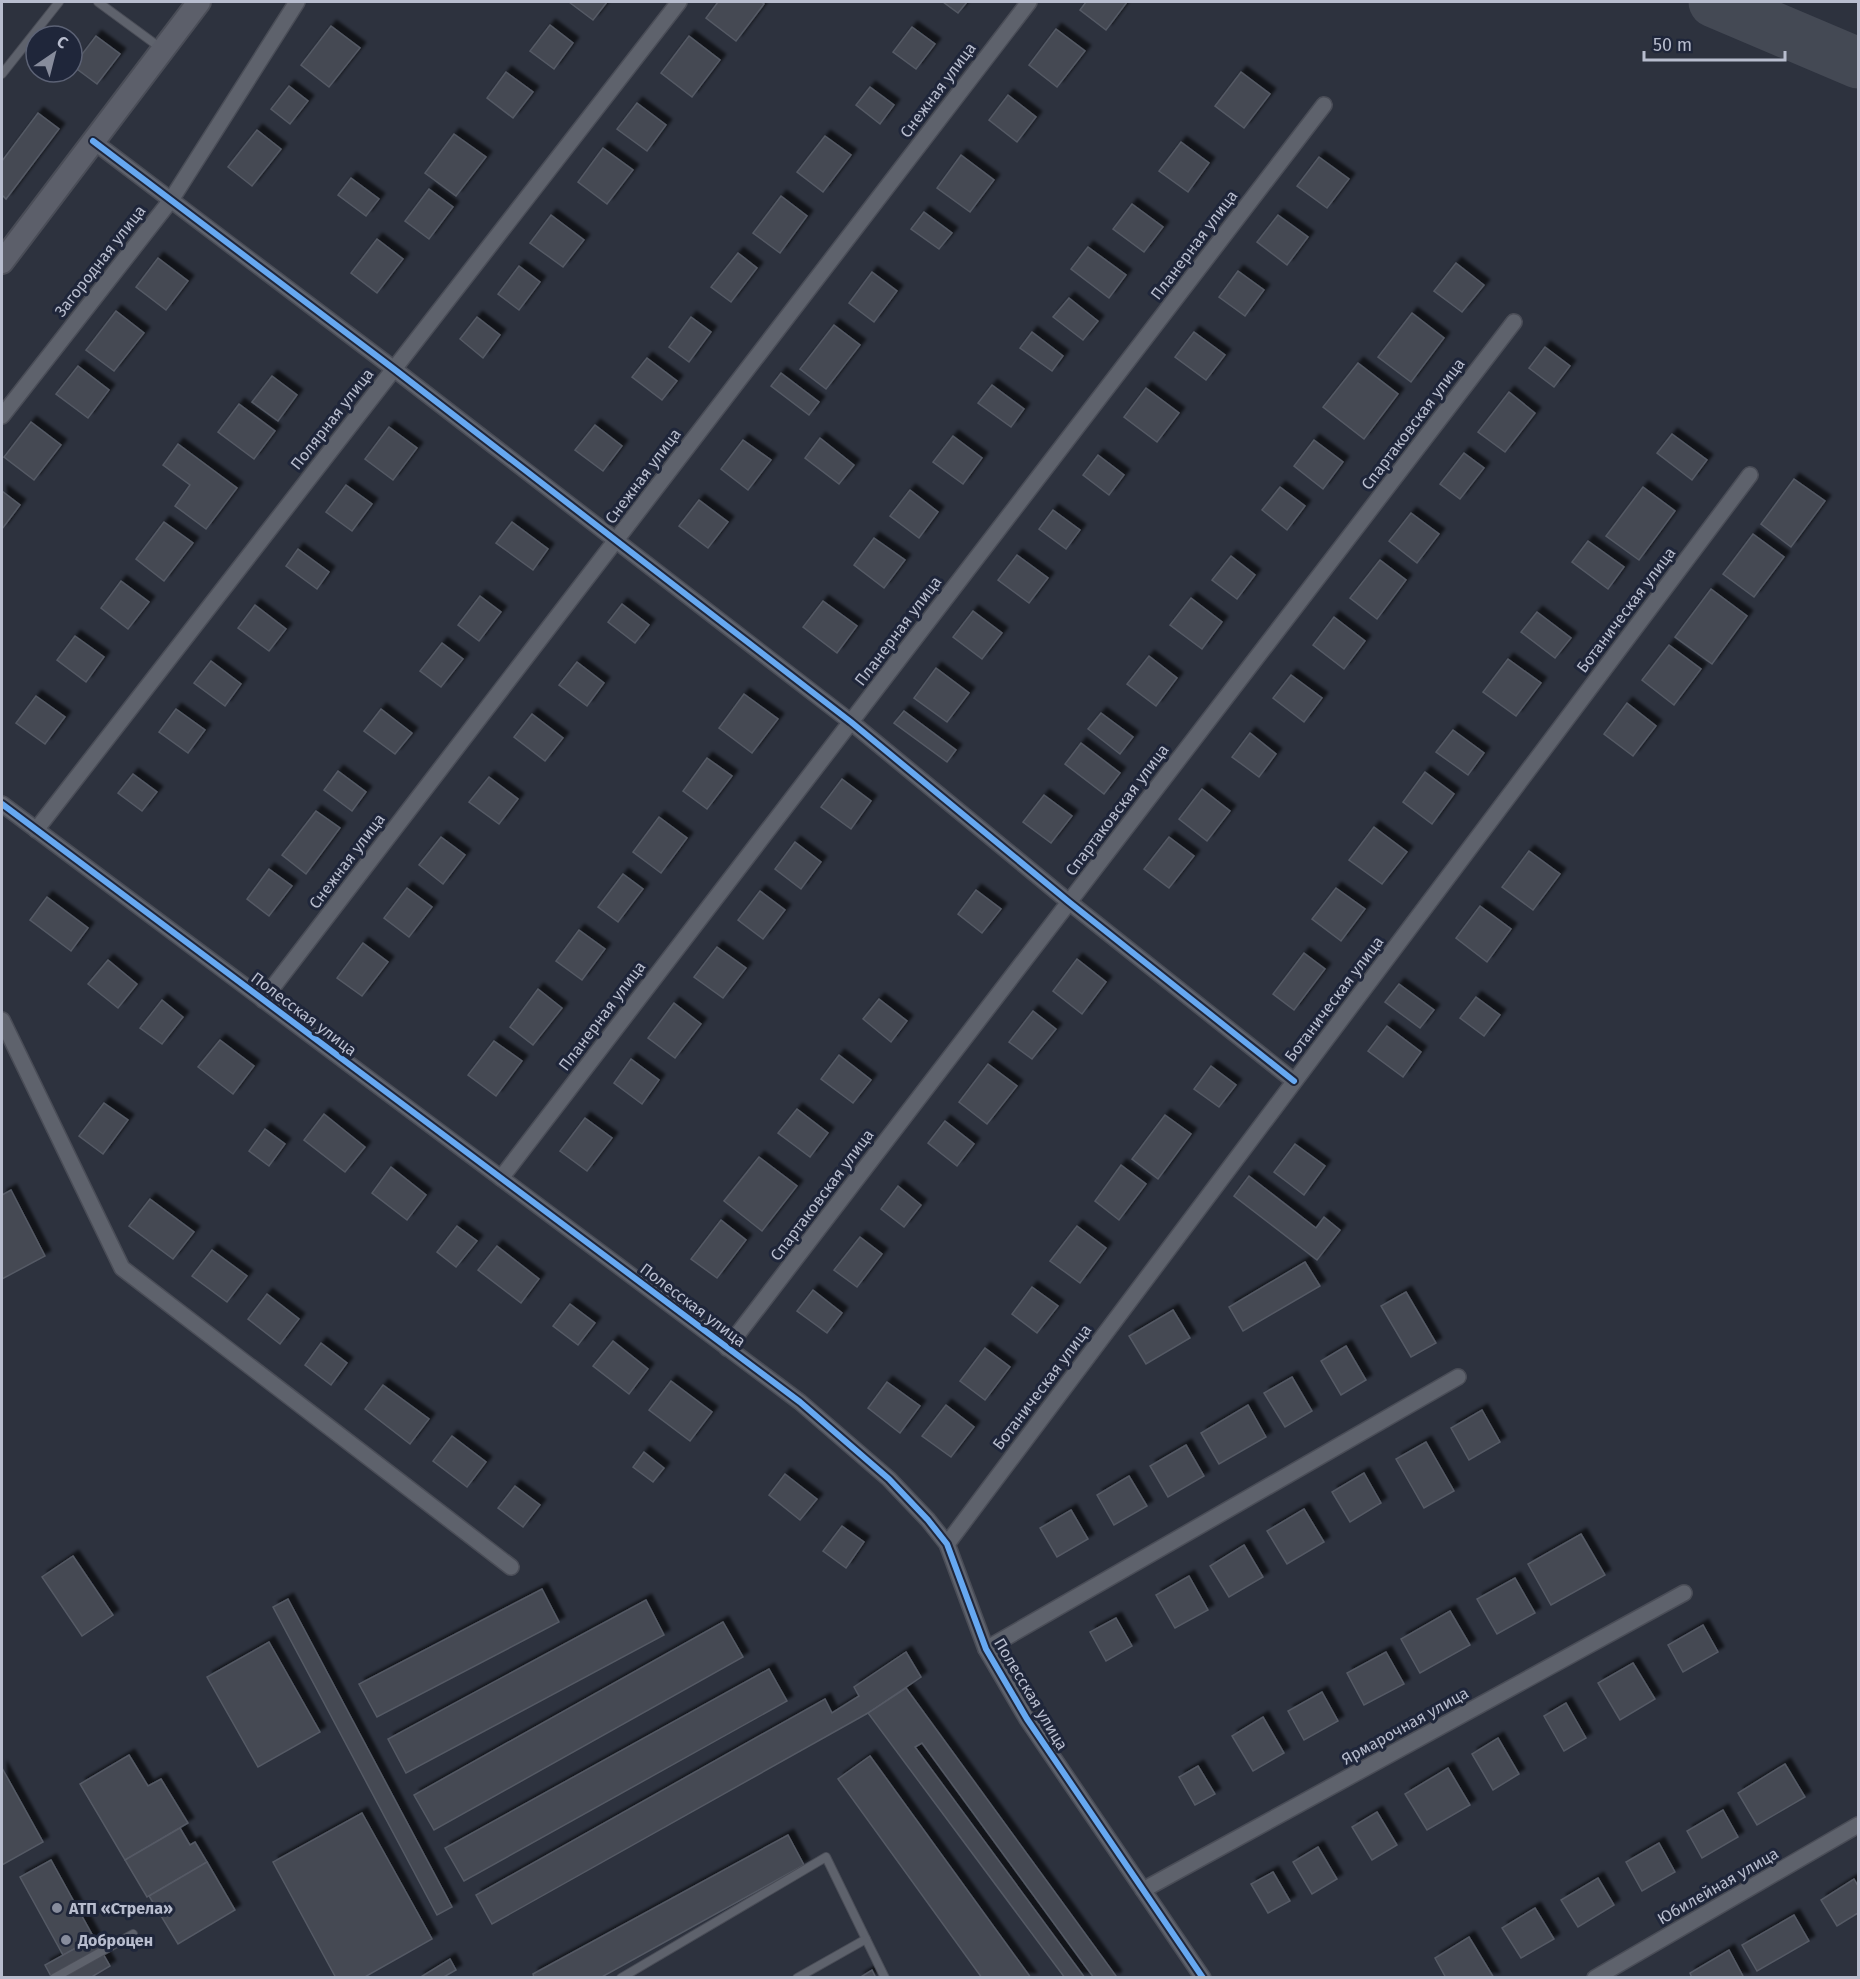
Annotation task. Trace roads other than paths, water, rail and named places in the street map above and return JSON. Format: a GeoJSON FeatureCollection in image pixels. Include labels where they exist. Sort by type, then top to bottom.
{"type":"FeatureCollection","features":[{"type":"Feature","properties":{"kind":"main road"},"geometry":{"type":"LineString","coordinates":[[2,262],[199,2]]}},
{"type":"Feature","properties":{"kind":"street","name":"Загородная улица"},"geometry":{"type":"LineString","coordinates":[[2,416],[171,200],[297,2]]}},
{"type":"Feature","properties":{"kind":"street","name":"Полярная улица"},"geometry":{"type":"LineString","coordinates":[[36,830],[679,2]]}},
{"type":"Feature","properties":{"kind":"street","name":"Снежная улица"},"geometry":{"type":"LineString","coordinates":[[264,1000],[1029,2]]}},
{"type":"Feature","properties":{"kind":"street","name":"Планерная улица"},"geometry":{"type":"LineString","coordinates":[[501,1178],[1324,105]]}},
{"type":"Feature","properties":{"kind":"street"},"geometry":{"type":"LineString","coordinates":[[93,141],[394,369],[851,722],[1069,903],[1294,1081]]}},
{"type":"Feature","properties":{"kind":"street","name":"Спартаковская улица"},"geometry":{"type":"LineString","coordinates":[[727,1348],[1514,322]]}},
{"type":"Feature","properties":{"kind":"street","name":"Ботаническая улица"},"geometry":{"type":"LineString","coordinates":[[946,1544],[1750,475]]}},
{"type":"Feature","properties":{"kind":"street","name":"Полесская улица"},"geometry":{"type":"LineString","coordinates":[[2,804],[800,1402],[890,1479],[928,1520],[946,1544],[986,1649],[1027,1719],[1203,1977]]}},
{"type":"Feature","properties":{"kind":"street"},"geometry":{"type":"LineString","coordinates":[[2,1020],[122,1268],[511,1567]]}},
{"type":"Feature","properties":{"kind":"street"},"geometry":{"type":"LineString","coordinates":[[986,1649],[1458,1377]]}},
{"type":"Feature","properties":{"kind":"street","name":"Ярмарочная улица"},"geometry":{"type":"LineString","coordinates":[[1143,1890],[1684,1593]]}},
{"type":"Feature","properties":{"kind":"street","name":"Юбилейная улица"},"geometry":{"type":"LineString","coordinates":[[1594,1977],[1858,1825]]}},
{"type":"Feature","properties":{"kind":"lane"},"geometry":{"type":"LineString","coordinates":[[2,74],[59,2]]}},
{"type":"Feature","properties":{"kind":"lane"},"geometry":{"type":"LineString","coordinates":[[98,2],[163,49]]}},
{"type":"Feature","properties":{"kind":"lane"},"geometry":{"type":"LineString","coordinates":[[621,1977],[826,1857],[885,1977]]}},
{"type":"Feature","properties":{"kind":"lane"},"geometry":{"type":"LineString","coordinates":[[54,1977],[133,1934]]}},
{"type":"Feature","properties":{"kind":"lane"},"geometry":{"type":"LineString","coordinates":[[797,1977],[866,1939]]}},
{"type":"Feature","properties":{"kind":"place","name":"АТП «Стрела»"},"geometry":{"type":"Point","coordinates":[57,1908]}},
{"type":"Feature","properties":{"kind":"place","name":"Доброцен"},"geometry":{"type":"Point","coordinates":[66,1940]}}]}
